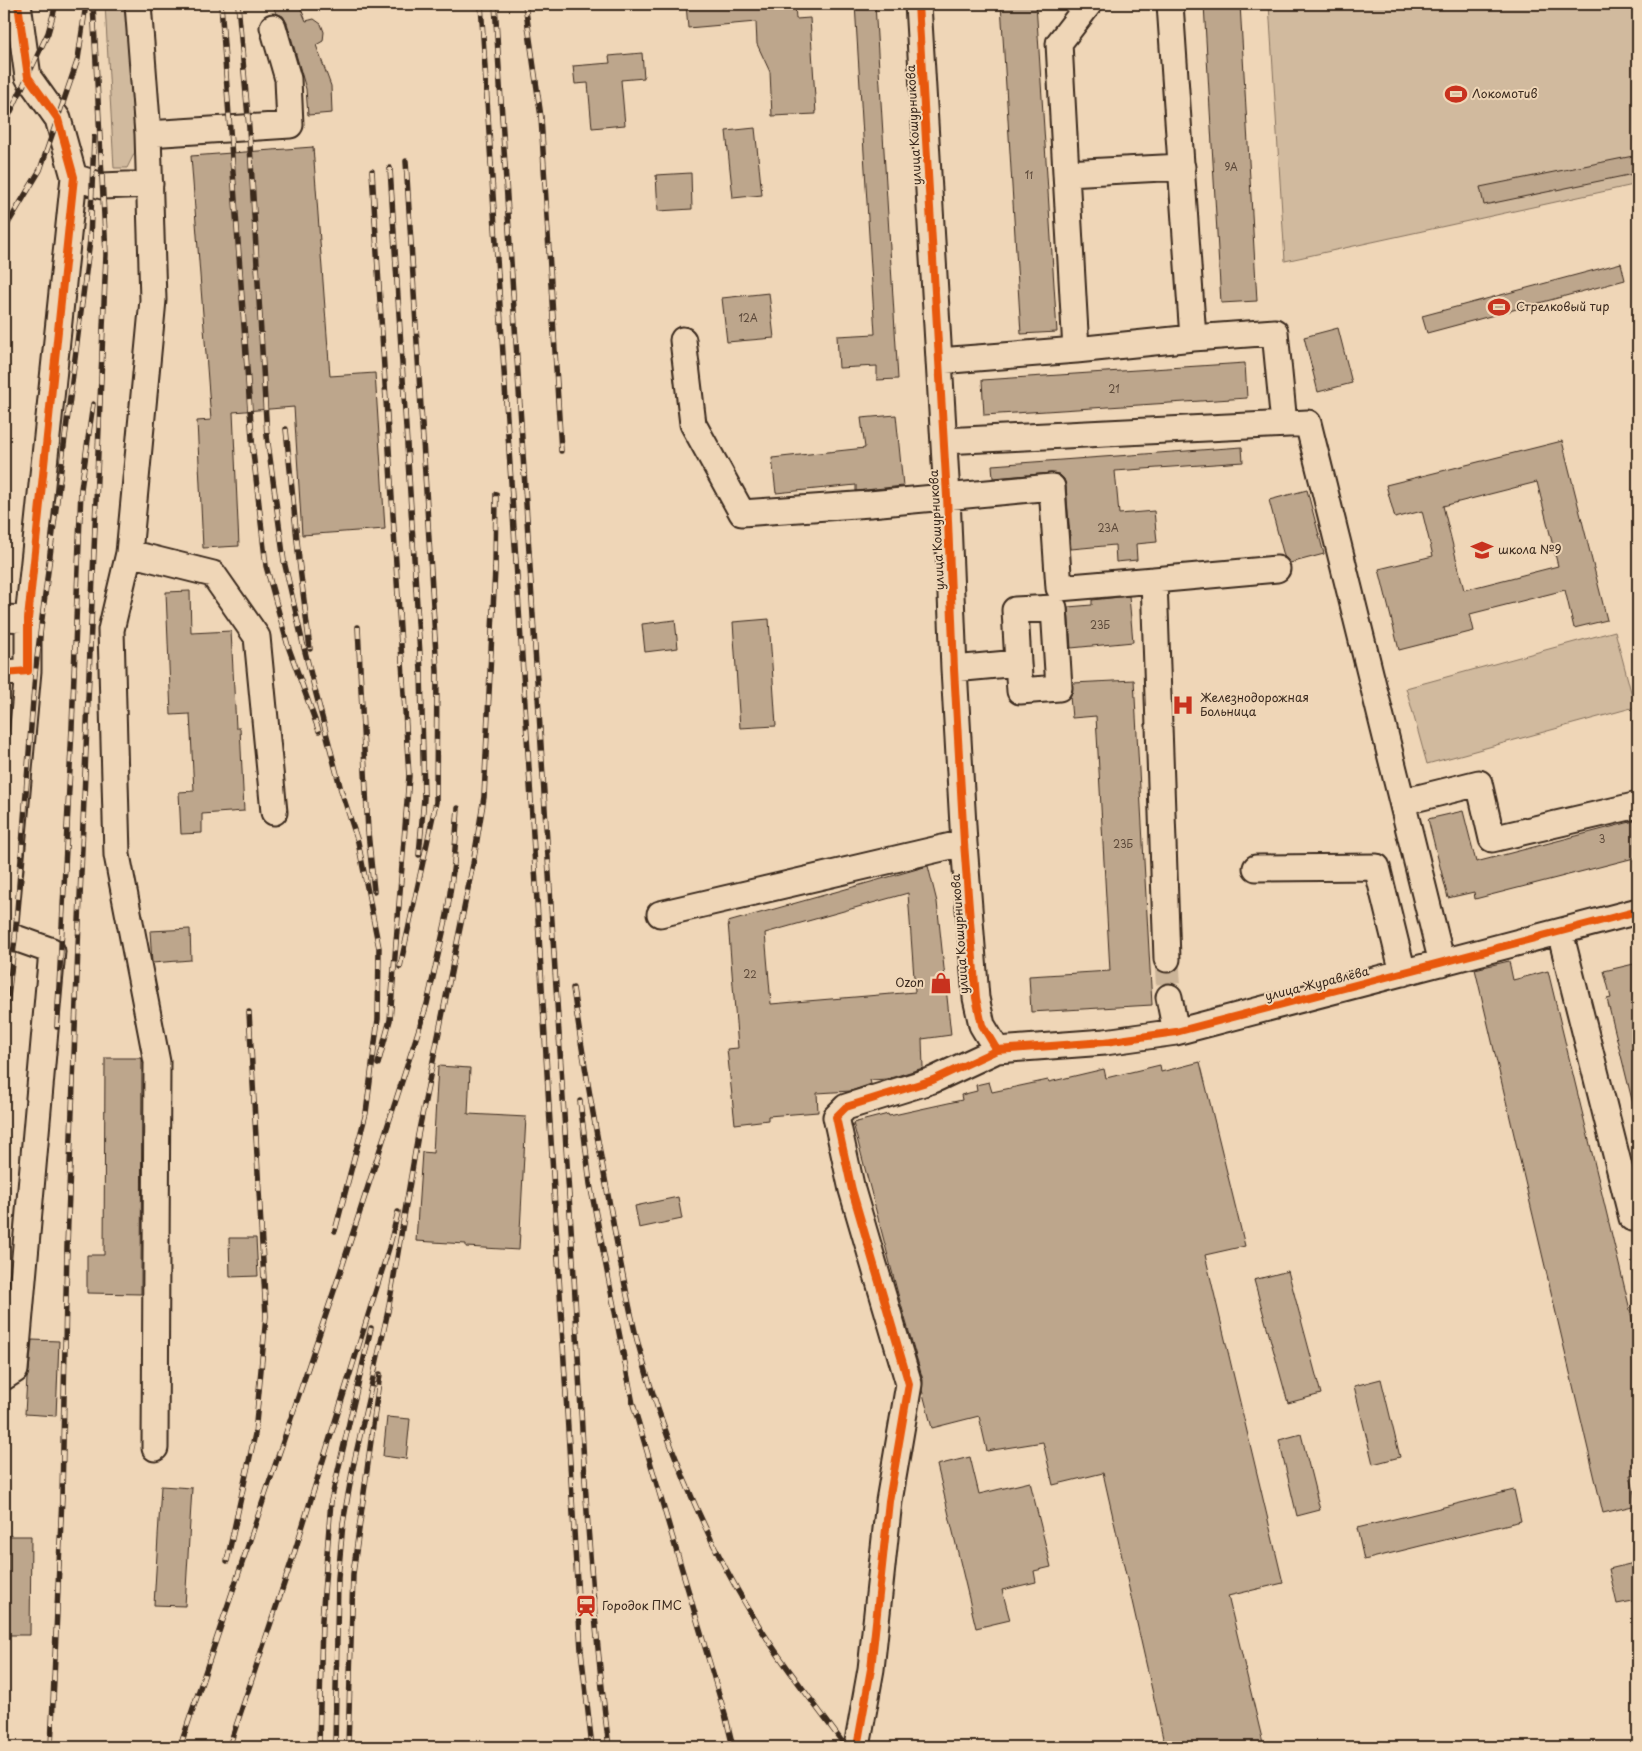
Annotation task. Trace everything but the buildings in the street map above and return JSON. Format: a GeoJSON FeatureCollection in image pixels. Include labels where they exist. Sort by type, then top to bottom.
{"type":"FeatureCollection","features":[{"type":"Feature","properties":{"kind":"street"},"geometry":{"type":"LineString","coordinates":[[4,1376],[15,1370],[52,951],[4,934],[16,672],[28,619],[74,178],[58,119],[28,77],[18,4]]}},
{"type":"Feature","properties":{"kind":"street"},"geometry":{"type":"LineString","coordinates":[[138,4],[148,134],[154,300],[129,553],[111,630],[117,855],[157,1062],[155,1448]]}},
{"type":"Feature","properties":{"kind":"street","name":"улица Кошурникова"},"geometry":{"type":"LineString","coordinates":[[918,4],[944,441],[964,843],[976,998],[982,1026],[997,1050]]}},
{"type":"Feature","properties":{"kind":"street"},"geometry":{"type":"LineString","coordinates":[[1076,350],[1059,42],[1089,4]]}},
{"type":"Feature","properties":{"kind":"street"},"geometry":{"type":"LineString","coordinates":[[1170,4],[1193,338]]}},
{"type":"Feature","properties":{"kind":"street"},"geometry":{"type":"LineString","coordinates":[[148,134],[290,125],[288,79],[273,27]]}},
{"type":"Feature","properties":{"kind":"street"},"geometry":{"type":"LineString","coordinates":[[1066,173],[1182,167]]}},
{"type":"Feature","properties":{"kind":"street"},"geometry":{"type":"LineString","coordinates":[[74,178],[102,186],[150,184]]}},
{"type":"Feature","properties":{"kind":"street"},"geometry":{"type":"LineString","coordinates":[[939,361],[1275,332],[1284,424]]}},
{"type":"Feature","properties":{"kind":"street"},"geometry":{"type":"LineString","coordinates":[[682,340],[693,424],[742,513],[1052,487],[1059,588],[1277,569]]}},
{"type":"Feature","properties":{"kind":"street"},"geometry":{"type":"LineString","coordinates":[[944,441],[1308,423],[1442,963]]}},
{"type":"Feature","properties":{"kind":"street"},"geometry":{"type":"LineString","coordinates":[[129,553],[213,574],[257,637],[274,812]]}},
{"type":"Feature","properties":{"kind":"street"},"geometry":{"type":"LineString","coordinates":[[1154,580],[1167,959]]}},
{"type":"Feature","properties":{"kind":"street"},"geometry":{"type":"LineString","coordinates":[[4,618],[28,619]]}},
{"type":"Feature","properties":{"kind":"street"},"geometry":{"type":"LineString","coordinates":[[954,669],[1018,663]]}},
{"type":"Feature","properties":{"kind":"street"},"geometry":{"type":"LineString","coordinates":[[1402,802],[1479,783],[1492,839],[1638,805]]}},
{"type":"Feature","properties":{"kind":"street"},"geometry":{"type":"LineString","coordinates":[[660,914],[964,843]]}},
{"type":"Feature","properties":{"kind":"street"},"geometry":{"type":"LineString","coordinates":[[1256,868],[1377,867],[1403,973]]}},
{"type":"Feature","properties":{"kind":"street","name":"улица Журавлёва"},"geometry":{"type":"LineString","coordinates":[[997,1050],[1105,1042],[1176,1032],[1638,911]]}},
{"type":"Feature","properties":{"kind":"street"},"geometry":{"type":"LineString","coordinates":[[1560,932],[1632,1218],[1638,1216]]}},
{"type":"Feature","properties":{"kind":"street"},"geometry":{"type":"LineString","coordinates":[[1169,997],[1176,1032]]}},
{"type":"Feature","properties":{"kind":"street"},"geometry":{"type":"LineString","coordinates":[[857,1747],[871,1669],[889,1501],[909,1384],[852,1190],[836,1118],[846,1107],[938,1078],[997,1050]]}},
{"type":"Feature","properties":{"kind":"shaded area"},"geometry":{"type":"Polygon","coordinates":[[[105,4],[124,4],[137,128],[135,152],[127,168],[114,168],[105,4]]]}},
{"type":"Feature","properties":{"kind":"shaded area","name":"Локомотив"},"geometry":{"type":"Polygon","coordinates":[[[1269,4],[1638,4],[1638,184],[1285,261],[1269,4]]]}},
{"type":"Feature","properties":{"kind":"shaded area"},"geometry":{"type":"Polygon","coordinates":[[[1615,631],[1635,707],[1427,764],[1406,688],[1615,631]]]}},
{"type":"Feature","properties":{"kind":"tunnel"},"geometry":{"type":"LineString","coordinates":[[1167,959],[1169,997]]}},
{"type":"Feature","properties":{"kind":"railway"},"geometry":{"type":"LineString","coordinates":[[4,126],[48,33],[56,4]]}},
{"type":"Feature","properties":{"kind":"railway"},"geometry":{"type":"LineString","coordinates":[[4,230],[40,170],[78,59],[86,4]]}},
{"type":"Feature","properties":{"kind":"railway"},"geometry":{"type":"LineString","coordinates":[[51,1747],[62,1497],[67,1247],[78,947],[106,254],[93,4]]}},
{"type":"Feature","properties":{"kind":"railway"},"geometry":{"type":"LineString","coordinates":[[221,4],[253,452],[266,566],[288,646],[319,731]]}},
{"type":"Feature","properties":{"kind":"railway"},"geometry":{"type":"LineString","coordinates":[[238,4],[249,128],[267,436],[284,561],[303,644],[341,790],[358,842],[379,948],[378,1019],[366,1113],[335,1231]]}},
{"type":"Feature","properties":{"kind":"railway"},"geometry":{"type":"LineString","coordinates":[[481,4],[531,800],[581,1650],[592,1747]]}},
{"type":"Feature","properties":{"kind":"railway"},"geometry":{"type":"LineString","coordinates":[[495,4],[587,1512],[596,1630],[609,1747]]}},
{"type":"Feature","properties":{"kind":"railway"},"geometry":{"type":"LineString","coordinates":[[525,4],[541,117],[561,451]]}},
{"type":"Feature","properties":{"kind":"railway"},"geometry":{"type":"LineString","coordinates":[[4,1030],[15,938],[35,674],[90,240],[94,137]]}},
{"type":"Feature","properties":{"kind":"railway"},"geometry":{"type":"LineString","coordinates":[[400,967],[436,802],[437,671],[406,161]]}},
{"type":"Feature","properties":{"kind":"railway"},"geometry":{"type":"LineString","coordinates":[[390,168],[421,671],[424,798],[419,855]]}},
{"type":"Feature","properties":{"kind":"railway"},"geometry":{"type":"LineString","coordinates":[[372,171],[409,776],[390,1020],[378,1064]]}},
{"type":"Feature","properties":{"kind":"railway"},"geometry":{"type":"LineString","coordinates":[[57,1027],[72,728],[81,489],[93,404]]}},
{"type":"Feature","properties":{"kind":"railway"},"geometry":{"type":"LineString","coordinates":[[286,429],[310,649]]}},
{"type":"Feature","properties":{"kind":"railway"},"geometry":{"type":"LineString","coordinates":[[335,1747],[338,1578],[343,1523],[353,1467],[388,1311],[418,1135],[473,864],[484,797],[495,569],[496,494]]}},
{"type":"Feature","properties":{"kind":"railway"},"geometry":{"type":"LineString","coordinates":[[358,627],[368,832],[374,891]]}},
{"type":"Feature","properties":{"kind":"railway"},"geometry":{"type":"LineString","coordinates":[[180,1747],[341,1270],[427,1004],[447,915],[454,863],[458,808]]}},
{"type":"Feature","properties":{"kind":"railway"},"geometry":{"type":"LineString","coordinates":[[573,988],[592,1107],[628,1300],[637,1340],[658,1409],[700,1515],[733,1582],[785,1664],[846,1747]]}},
{"type":"Feature","properties":{"kind":"railway"},"geometry":{"type":"LineString","coordinates":[[227,1561],[255,1434],[266,1316],[249,1012]]}},
{"type":"Feature","properties":{"kind":"railway"},"geometry":{"type":"LineString","coordinates":[[580,1101],[590,1184],[633,1404],[733,1747]]}},
{"type":"Feature","properties":{"kind":"railway"},"geometry":{"type":"LineString","coordinates":[[229,1747],[293,1557],[389,1248],[398,1212]]}},
{"type":"Feature","properties":{"kind":"railway"},"geometry":{"type":"LineString","coordinates":[[319,1747],[322,1620],[331,1501],[371,1328]]}},
{"type":"Feature","properties":{"kind":"railway"},"geometry":{"type":"LineString","coordinates":[[348,1747],[353,1574],[380,1374]]}},
{"type":"Feature","properties":{"kind":"cycle path"},"geometry":{"type":"LineString","coordinates":[[4,673],[28,671],[28,619],[74,177],[58,119],[28,77],[18,4]]}},
{"type":"Feature","properties":{"kind":"cycle path"},"geometry":{"type":"LineString","coordinates":[[918,4],[947,496],[964,843],[976,998],[982,1025],[997,1050]]}},
{"type":"Feature","properties":{"kind":"cycle path"},"geometry":{"type":"LineString","coordinates":[[857,1747],[871,1669],[889,1501],[909,1384],[852,1190],[836,1117],[846,1107],[933,1080],[997,1050],[1105,1042],[1176,1032],[1638,911]]}},
{"type":"Feature","properties":{"kind":"place","name":"Локомотив"},"geometry":{"type":"Point","coordinates":[1456,94]}},
{"type":"Feature","properties":{"kind":"place","name":"Стрелковый тир"},"geometry":{"type":"Point","coordinates":[1499,307]}},
{"type":"Feature","properties":{"kind":"place","name":"школа №9"},"geometry":{"type":"Point","coordinates":[1482,550]}},
{"type":"Feature","properties":{"kind":"place","name":"Железнодорожная Больница"},"geometry":{"type":"Point","coordinates":[1183,705]}},
{"type":"Feature","properties":{"kind":"place","name":"Ozon"},"geometry":{"type":"Point","coordinates":[941,983]}},
{"type":"Feature","properties":{"kind":"place","name":"Городок ПМС"},"geometry":{"type":"Point","coordinates":[586,1606]}}]}
